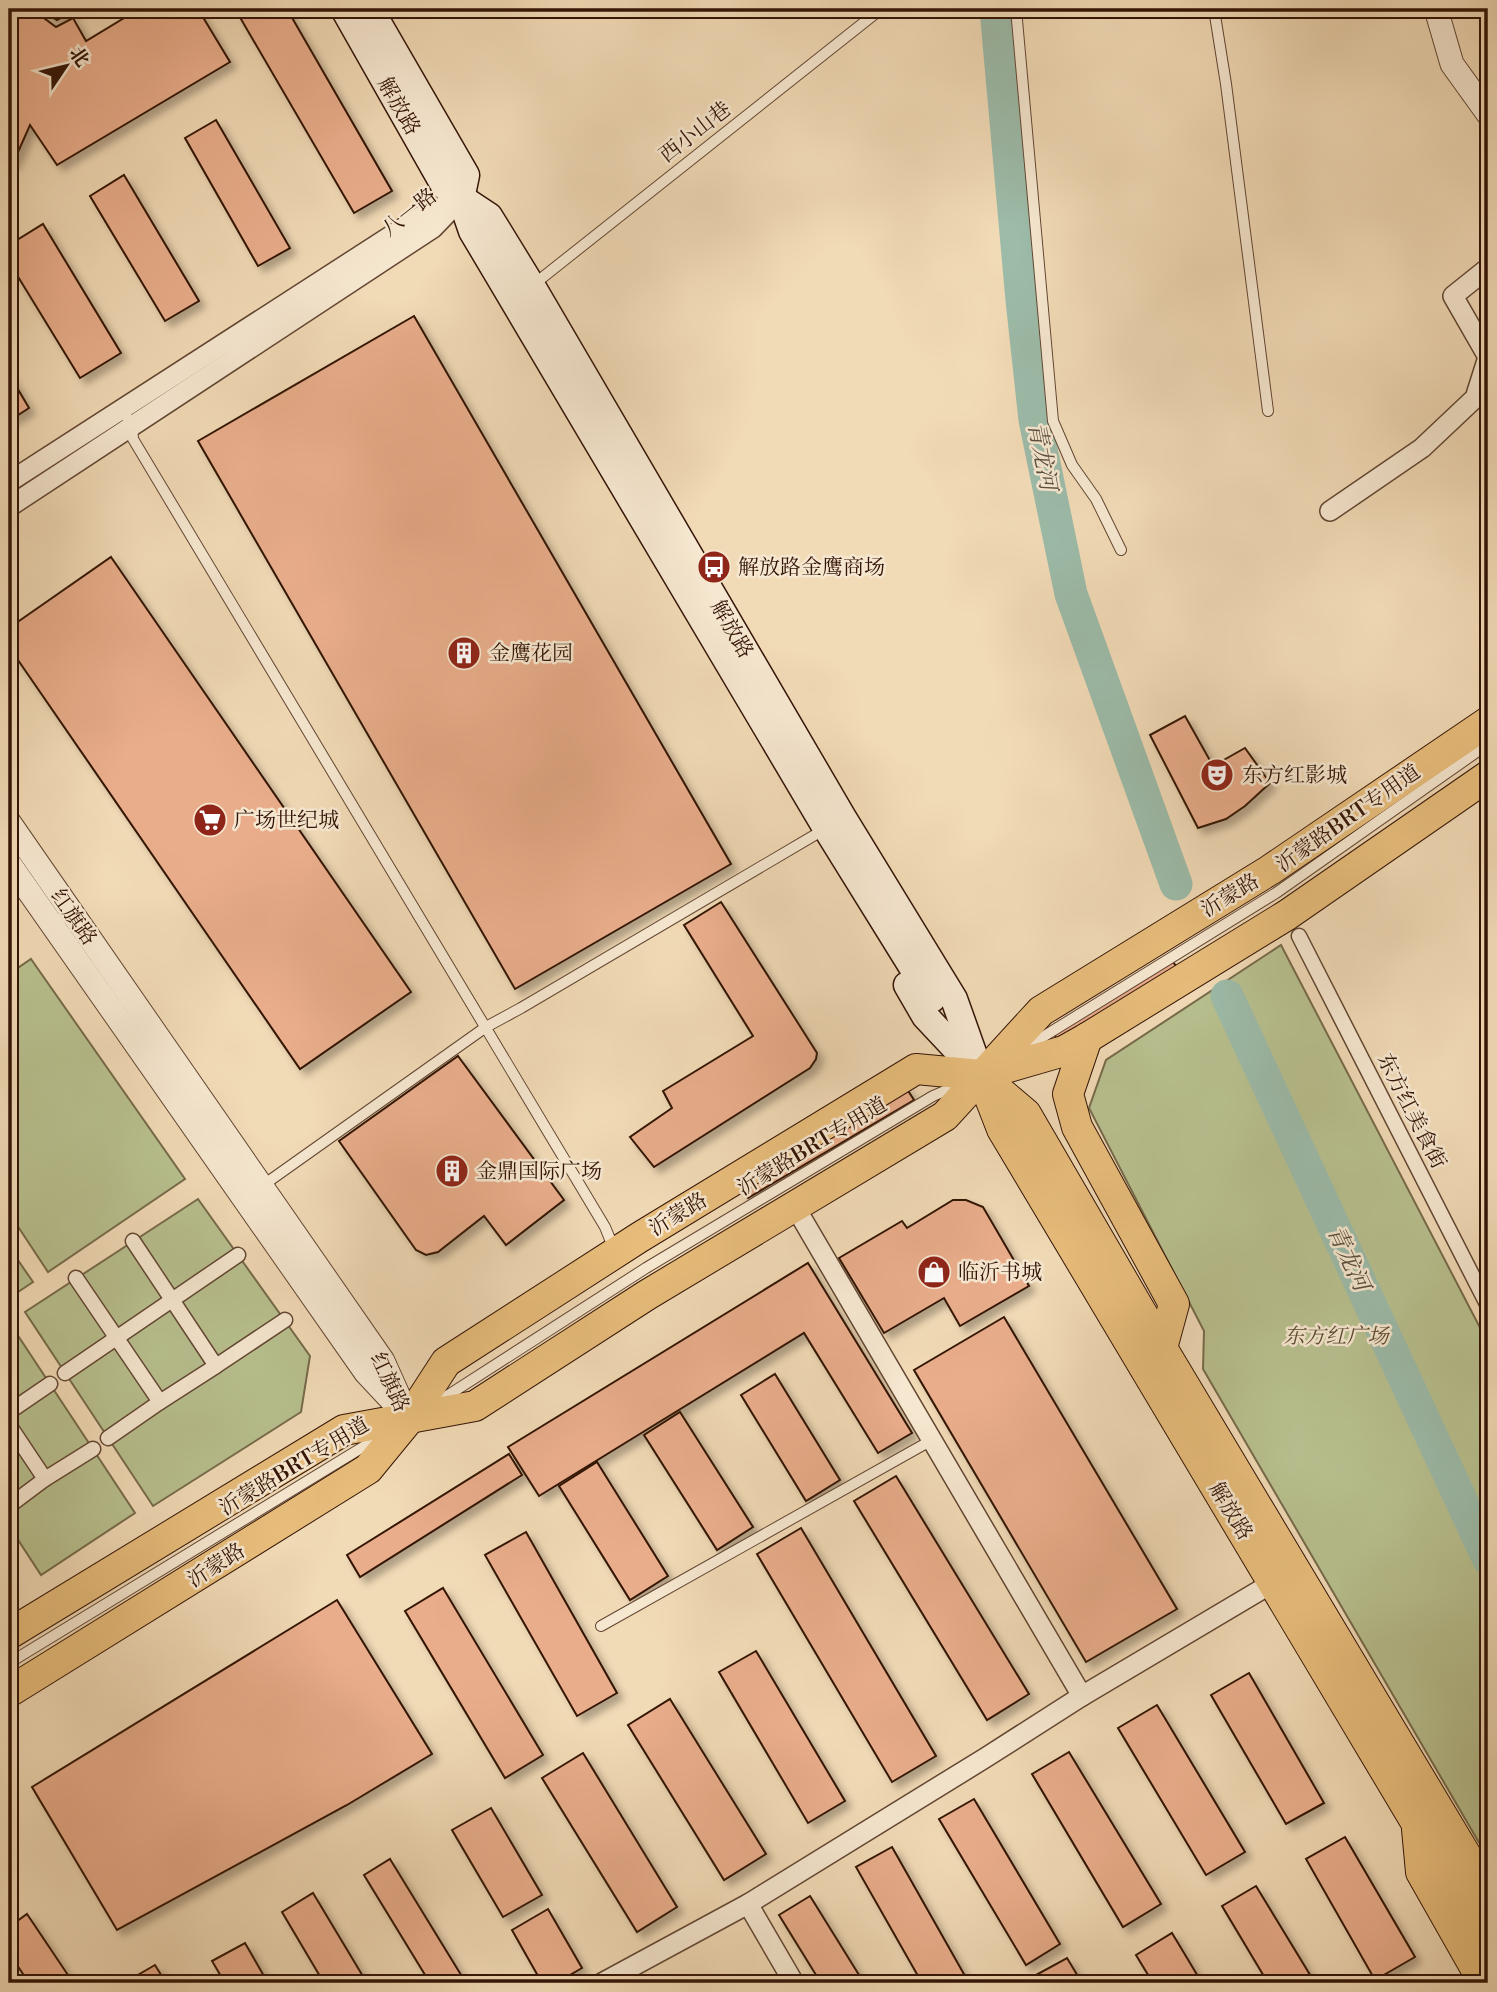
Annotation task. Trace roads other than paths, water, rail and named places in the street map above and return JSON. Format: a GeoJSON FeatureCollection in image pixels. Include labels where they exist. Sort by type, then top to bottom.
{"type":"FeatureCollection","features":[{"type":"Feature","properties":{"kind":"main road","name":"解放路"},"geometry":{"type":"LineString","coordinates":[[344,9],[445,187],[489,216],[842,816],[954,999],[1002,1129],[1488,1943]]}},
{"type":"Feature","properties":{"kind":"main road","name":"解放路"},"geometry":{"type":"LineString","coordinates":[[370,9],[466,175],[461,199],[472,231],[867,893],[878,936],[925,1016],[981,1075],[1026,1114],[1162,1348],[1488,1892]]}},
{"type":"Feature","properties":{"kind":"main road","name":"沂蒙路"},"geometry":{"type":"LineString","coordinates":[[9,1634],[344,1430],[475,1406],[648,1295],[945,1116],[1041,1011],[1270,870],[1488,722]]}},
{"type":"Feature","properties":{"kind":"main road","name":"沂蒙路"},"geometry":{"type":"LineString","coordinates":[[9,1692],[368,1469],[409,1419],[446,1362],[615,1253],[916,1069],[981,1075],[1063,1051],[1087,1038],[1287,915],[1488,776]]}},
{"type":"Feature","properties":{"kind":"main road"},"geometry":{"type":"LineString","coordinates":[[1087,1038],[1068,1094],[1077,1127],[1174,1304],[1162,1348]]}},
{"type":"Feature","properties":{"kind":"main road"},"geometry":{"type":"LineString","coordinates":[[1417,1822],[1421,1872],[1484,1983]]}},
{"type":"Feature","properties":{"kind":"street"},"geometry":{"type":"LineString","coordinates":[[1436,9],[1452,64],[1488,114]]}},
{"type":"Feature","properties":{"kind":"street","name":"八一路"},"geometry":{"type":"LineString","coordinates":[[9,482],[423,215],[461,199]]}},
{"type":"Feature","properties":{"kind":"street","name":"八一路"},"geometry":{"type":"LineString","coordinates":[[9,507],[433,228],[461,199]]}},
{"type":"Feature","properties":{"kind":"street"},"geometry":{"type":"LineString","coordinates":[[1330,511],[1422,448],[1475,398],[1488,357],[1453,296],[1488,268]]}},
{"type":"Feature","properties":{"kind":"street","name":"红旗路"},"geometry":{"type":"LineString","coordinates":[[9,822],[383,1361],[409,1419]]}},
{"type":"Feature","properties":{"kind":"street","name":"红旗路"},"geometry":{"type":"LineString","coordinates":[[9,863],[366,1373],[409,1419]]}},
{"type":"Feature","properties":{"kind":"street","name":"东方红美食街"},"geometry":{"type":"LineString","coordinates":[[1299,936],[1488,1306]]}},
{"type":"Feature","properties":{"kind":"street"},"geometry":{"type":"LineString","coordinates":[[794,1205],[1082,1696]]}},
{"type":"Feature","properties":{"kind":"street"},"geometry":{"type":"LineString","coordinates":[[133,1241],[216,1366]]}},
{"type":"Feature","properties":{"kind":"street"},"geometry":{"type":"LineString","coordinates":[[65,1373],[238,1255]]}},
{"type":"Feature","properties":{"kind":"street"},"geometry":{"type":"LineString","coordinates":[[76,1278],[160,1402]]}},
{"type":"Feature","properties":{"kind":"street"},"geometry":{"type":"LineString","coordinates":[[108,1438],[285,1320]]}},
{"type":"Feature","properties":{"kind":"street"},"geometry":{"type":"LineString","coordinates":[[9,1412],[50,1384]]}},
{"type":"Feature","properties":{"kind":"street"},"geometry":{"type":"LineString","coordinates":[[9,1425],[45,1479]]}},
{"type":"Feature","properties":{"kind":"street"},"geometry":{"type":"LineString","coordinates":[[9,1506],[45,1479],[93,1449]]}},
{"type":"Feature","properties":{"kind":"street"},"geometry":{"type":"LineString","coordinates":[[602,1983],[748,1904],[1082,1696],[1274,1582]]}},
{"type":"Feature","properties":{"kind":"street"},"geometry":{"type":"LineString","coordinates":[[748,1904],[794,1983]]}},
{"type":"Feature","properties":{"kind":"lane","name":"西小山巷"},"geometry":{"type":"LineString","coordinates":[[532,286],[881,9]]}},
{"type":"Feature","properties":{"kind":"lane"},"geometry":{"type":"LineString","coordinates":[[1016,9],[1053,421],[1072,465],[1096,499],[1121,550]]}},
{"type":"Feature","properties":{"kind":"lane"},"geometry":{"type":"LineString","coordinates":[[1214,9],[1268,411]]}},
{"type":"Feature","properties":{"kind":"lane"},"geometry":{"type":"LineString","coordinates":[[122,409],[132,426],[132,439],[605,1227],[615,1253]]}},
{"type":"Feature","properties":{"kind":"lane","name":"沂蒙路BRT专用道"},"geometry":{"type":"LineString","coordinates":[[9,1663],[409,1419],[694,1239],[933,1096],[981,1075],[1276,893],[1488,744]]}},
{"type":"Feature","properties":{"kind":"lane"},"geometry":{"type":"LineString","coordinates":[[261,1186],[486,1027],[522,1009],[826,828]]}},
{"type":"Feature","properties":{"kind":"lane"},"geometry":{"type":"LineString","coordinates":[[601,1626],[932,1440]]}},
{"type":"Feature","properties":{"kind":"waterway","name":"青龙河"},"geometry":{"type":"LineString","coordinates":[[996,9],[1035,420],[1071,594],[1176,884]]}},
{"type":"Feature","properties":{"kind":"waterway","name":"青龙河"},"geometry":{"type":"LineString","coordinates":[[1227,996],[1488,1558]]}},
{"type":"Feature","properties":{"kind":"place","name":"解放路金鹰商场"},"geometry":{"type":"Point","coordinates":[714,567]}},
{"type":"Feature","properties":{"kind":"place","name":"金鹰花园"},"geometry":{"type":"Point","coordinates":[464,653]}},
{"type":"Feature","properties":{"kind":"place","name":"东方红影城"},"geometry":{"type":"Point","coordinates":[1217,775]}},
{"type":"Feature","properties":{"kind":"place","name":"广场世纪城"},"geometry":{"type":"Point","coordinates":[210,820]}},
{"type":"Feature","properties":{"kind":"place","name":"金鼎国际广场"},"geometry":{"type":"Point","coordinates":[452,1171]}},
{"type":"Feature","properties":{"kind":"place","name":"临沂书城"},"geometry":{"type":"Point","coordinates":[934,1272]}},
{"type":"Feature","properties":{"kind":"park label","name":"东方红广场"},"geometry":{"type":"Point","coordinates":[1336,1336]}}]}
